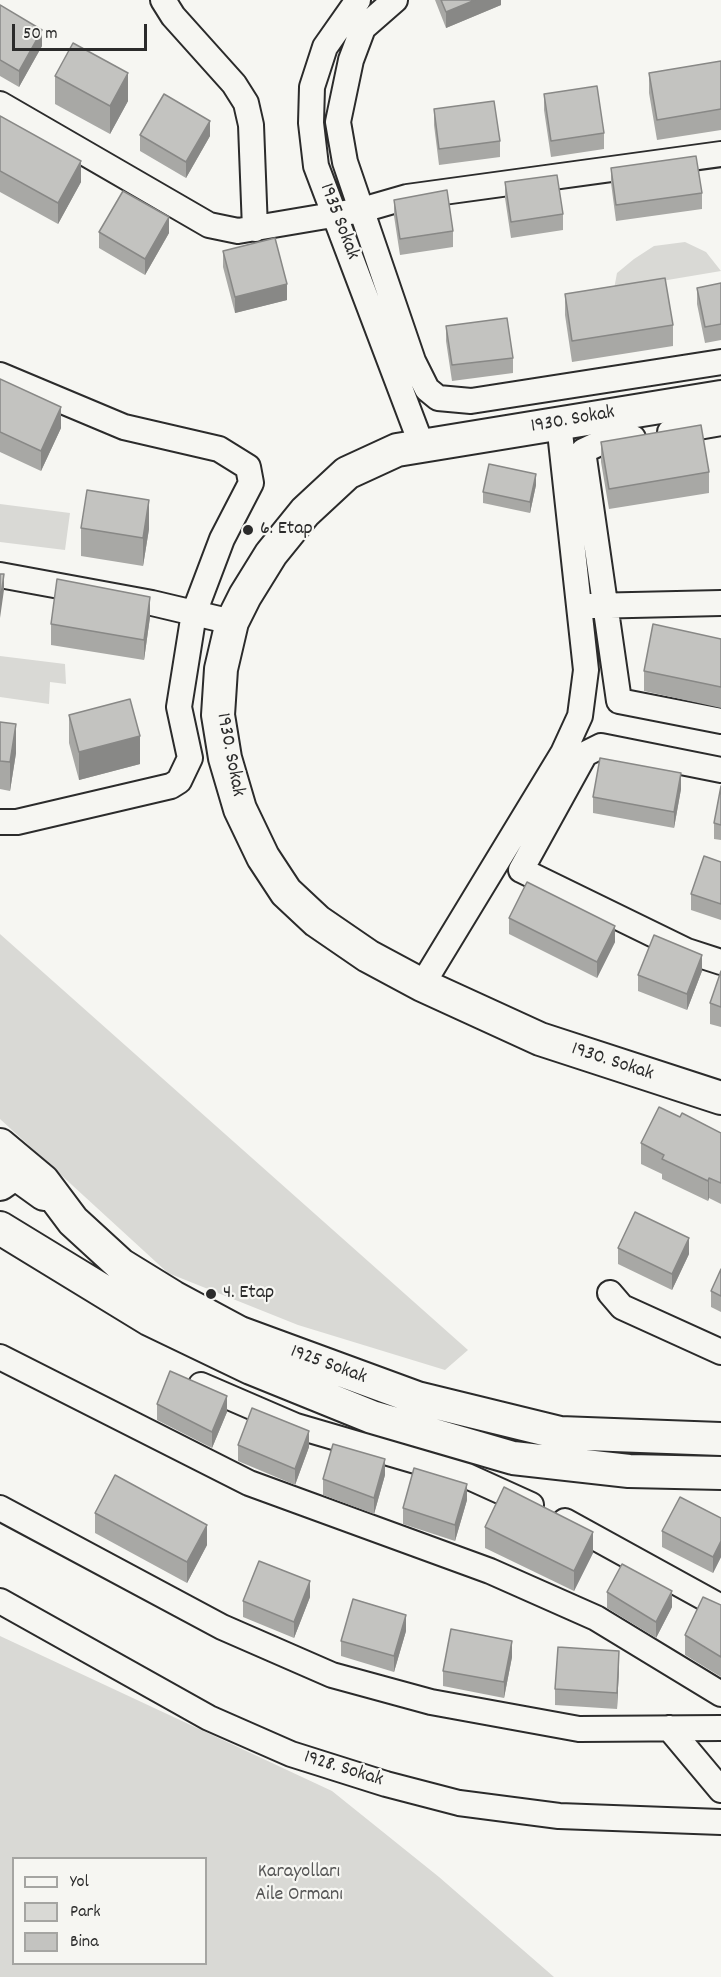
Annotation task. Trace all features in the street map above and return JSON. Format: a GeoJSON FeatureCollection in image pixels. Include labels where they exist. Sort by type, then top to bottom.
{"type":"FeatureCollection","features":[{"type":"Feature","properties":{"kind":"main road","name":"1930. Sokak"},"geometry":{"type":"LineString","coordinates":[[721,397],[397,450],[347,473],[305,512],[271,554],[232,622],[221,669],[218,715],[225,758],[240,809],[263,857],[286,892],[317,921],[368,956],[422,985],[540,1039],[721,1098]]}},
{"type":"Feature","properties":{"kind":"main road","name":"1925 Sokak"},"geometry":{"type":"LineString","coordinates":[[0,1145],[43,1181],[74,1221],[121,1265],[173,1297],[240,1333],[417,1398],[560,1433],[721,1439]]}},
{"type":"Feature","properties":{"kind":"main road"},"geometry":{"type":"LineString","coordinates":[[0,1184],[10,1177],[19,1176],[74,1221]]}},
{"type":"Feature","properties":{"kind":"main road","name":"1925 Sokak"},"geometry":{"type":"LineString","coordinates":[[6,1230],[149,1319],[251,1368],[372,1417],[513,1458],[629,1471],[721,1473]]}},
{"type":"Feature","properties":{"kind":"street"},"geometry":{"type":"LineString","coordinates":[[164,0],[173,16],[234,84],[246,103],[251,125],[255,229]]}},
{"type":"Feature","properties":{"kind":"street","name":"1935 Sokak"},"geometry":{"type":"LineString","coordinates":[[358,0],[325,47],[312,87],[311,123],[316,165],[422,446]]}},
{"type":"Feature","properties":{"kind":"street"},"geometry":{"type":"LineString","coordinates":[[392,1],[363,27],[351,60],[338,122],[345,162],[413,361],[427,389],[438,398],[471,400],[721,362]]}},
{"type":"Feature","properties":{"kind":"street"},"geometry":{"type":"LineString","coordinates":[[0,104],[209,225],[238,231],[362,210],[417,195],[721,154]]}},
{"type":"Feature","properties":{"kind":"street"},"geometry":{"type":"LineString","coordinates":[[0,375],[124,427],[219,449],[248,467],[251,483],[222,539],[194,613],[179,707],[190,758],[179,781],[171,786],[17,822],[0,822]]}},
{"type":"Feature","properties":{"kind":"street"},"geometry":{"type":"LineString","coordinates":[[422,985],[563,753],[580,716],[586,670],[581,606],[559,423]]}},
{"type":"Feature","properties":{"kind":"street"},"geometry":{"type":"LineString","coordinates":[[721,423],[600,443],[583,451],[619,701],[721,721]]}},
{"type":"Feature","properties":{"kind":"street"},"geometry":{"type":"LineString","coordinates":[[0,575],[100,592],[232,622]]}},
{"type":"Feature","properties":{"kind":"street"},"geometry":{"type":"LineString","coordinates":[[581,606],[721,603]]}},
{"type":"Feature","properties":{"kind":"street"},"geometry":{"type":"LineString","coordinates":[[521,870],[585,754],[601,746],[721,770]]}},
{"type":"Feature","properties":{"kind":"street"},"geometry":{"type":"LineString","coordinates":[[500,857],[521,870],[687,951],[721,962]]}},
{"type":"Feature","properties":{"kind":"street"},"geometry":{"type":"LineString","coordinates":[[610,1293],[622,1307],[721,1353]]}},
{"type":"Feature","properties":{"kind":"street"},"geometry":{"type":"LineString","coordinates":[[0,1357],[249,1483],[490,1571],[596,1618],[721,1694]]}},
{"type":"Feature","properties":{"kind":"street"},"geometry":{"type":"LineString","coordinates":[[201,1385],[296,1426],[467,1476],[550,1513],[721,1606]]}},
{"type":"Feature","properties":{"kind":"street"},"geometry":{"type":"LineString","coordinates":[[0,1508],[222,1627],[332,1675],[431,1702],[579,1729],[721,1728]]}},
{"type":"Feature","properties":{"kind":"street","name":"1928. Sokak"},"geometry":{"type":"LineString","coordinates":[[0,1601],[209,1718],[291,1754],[355,1774],[470,1804],[559,1816],[721,1822]]}},
{"type":"Feature","properties":{"kind":"street"},"geometry":{"type":"LineString","coordinates":[[669,1728],[721,1790]]}},
{"type":"Feature","properties":{"kind":"green space"},"geometry":{"type":"Polygon","coordinates":[[[685,242],[706,252],[721,271],[614,289],[617,273],[634,259],[654,246],[685,242]]]}},
{"type":"Feature","properties":{"kind":"green space"},"geometry":{"type":"Polygon","coordinates":[[[0,504],[70,513],[65,550],[0,542],[0,504]]]}},
{"type":"Feature","properties":{"kind":"green space"},"geometry":{"type":"Polygon","coordinates":[[[0,656],[65,664],[66,684],[50,682],[49,704],[0,697],[0,656]]]}},
{"type":"Feature","properties":{"kind":"green space"},"geometry":{"type":"Polygon","coordinates":[[[0,934],[468,1350],[445,1370],[298,1325],[168,1273],[0,1119],[0,934]]]}},
{"type":"Feature","properties":{"kind":"green space","name":"Karayolları Aile Ormanı"},"geometry":{"type":"Polygon","coordinates":[[[0,1636],[332,1791],[439,1877],[554,1977],[0,1977],[0,1636]]]}},
{"type":"Feature","properties":{"kind":"building"},"geometry":{"type":"Polygon","coordinates":[[[441,0],[475,0],[446,12],[441,0]]]}},
{"type":"Feature","properties":{"kind":"building"},"geometry":{"type":"Polygon","coordinates":[[[0,5],[42,30],[19,71],[0,60],[0,5]]]}},
{"type":"Feature","properties":{"kind":"building"},"geometry":{"type":"Polygon","coordinates":[[[73,43],[128,73],[110,106],[55,76],[73,43]]]}},
{"type":"Feature","properties":{"kind":"building"},"geometry":{"type":"Polygon","coordinates":[[[721,61],[721,109],[657,120],[649,73],[721,61]]]}},
{"type":"Feature","properties":{"kind":"building"},"geometry":{"type":"Polygon","coordinates":[[[597,86],[604,133],[551,141],[544,94],[597,86]]]}},
{"type":"Feature","properties":{"kind":"building"},"geometry":{"type":"Polygon","coordinates":[[[164,94],[210,121],[186,162],[140,135],[164,94]]]}},
{"type":"Feature","properties":{"kind":"building"},"geometry":{"type":"Polygon","coordinates":[[[494,101],[500,141],[439,149],[434,109],[494,101]]]}},
{"type":"Feature","properties":{"kind":"building"},"geometry":{"type":"Polygon","coordinates":[[[0,116],[81,161],[58,203],[0,171],[0,116]]]}},
{"type":"Feature","properties":{"kind":"building"},"geometry":{"type":"Polygon","coordinates":[[[696,156],[702,193],[616,205],[611,168],[696,156]]]}},
{"type":"Feature","properties":{"kind":"building"},"geometry":{"type":"Polygon","coordinates":[[[557,175],[563,214],[511,222],[505,182],[557,175]]]}},
{"type":"Feature","properties":{"kind":"building"},"geometry":{"type":"Polygon","coordinates":[[[447,190],[453,231],[400,239],[394,200],[447,190]]]}},
{"type":"Feature","properties":{"kind":"building"},"geometry":{"type":"Polygon","coordinates":[[[123,191],[169,217],[145,259],[99,232],[123,191]]]}},
{"type":"Feature","properties":{"kind":"building"},"geometry":{"type":"Polygon","coordinates":[[[275,238],[287,284],[235,297],[223,251],[275,238]]]}},
{"type":"Feature","properties":{"kind":"building"},"geometry":{"type":"Polygon","coordinates":[[[665,278],[673,325],[572,341],[565,294],[665,278]]]}},
{"type":"Feature","properties":{"kind":"building"},"geometry":{"type":"Polygon","coordinates":[[[721,283],[721,324],[705,327],[697,288],[721,283]]]}},
{"type":"Feature","properties":{"kind":"building"},"geometry":{"type":"Polygon","coordinates":[[[507,318],[513,358],[452,365],[446,326],[507,318]]]}},
{"type":"Feature","properties":{"kind":"building"},"geometry":{"type":"Polygon","coordinates":[[[0,379],[61,407],[41,451],[0,432],[0,379]]]}},
{"type":"Feature","properties":{"kind":"building"},"geometry":{"type":"Polygon","coordinates":[[[701,425],[709,472],[609,489],[601,442],[701,425]]]}},
{"type":"Feature","properties":{"kind":"building"},"geometry":{"type":"Polygon","coordinates":[[[489,464],[536,474],[530,502],[483,492],[489,464]]]}},
{"type":"Feature","properties":{"kind":"building"},"geometry":{"type":"Polygon","coordinates":[[[87,490],[149,500],[143,538],[81,528],[87,490]]]}},
{"type":"Feature","properties":{"kind":"building"},"geometry":{"type":"Polygon","coordinates":[[[0,574],[4,574],[0,602],[0,574]]]}},
{"type":"Feature","properties":{"kind":"building"},"geometry":{"type":"Polygon","coordinates":[[[57,579],[150,597],[144,640],[51,624],[57,579]]]}},
{"type":"Feature","properties":{"kind":"building"},"geometry":{"type":"Polygon","coordinates":[[[653,624],[721,639],[721,687],[644,671],[653,624]]]}},
{"type":"Feature","properties":{"kind":"building"},"geometry":{"type":"Polygon","coordinates":[[[130,699],[140,736],[79,752],[69,715],[130,699]]]}},
{"type":"Feature","properties":{"kind":"building"},"geometry":{"type":"Polygon","coordinates":[[[0,722],[16,724],[10,762],[0,761],[0,722]]]}},
{"type":"Feature","properties":{"kind":"building"},"geometry":{"type":"Polygon","coordinates":[[[600,758],[681,773],[674,812],[593,797],[600,758]]]}},
{"type":"Feature","properties":{"kind":"building"},"geometry":{"type":"Polygon","coordinates":[[[721,786],[721,825],[714,823],[721,786]]]}},
{"type":"Feature","properties":{"kind":"building"},"geometry":{"type":"Polygon","coordinates":[[[704,856],[721,862],[721,904],[691,894],[704,856]]]}},
{"type":"Feature","properties":{"kind":"building"},"geometry":{"type":"Polygon","coordinates":[[[527,882],[615,926],[597,962],[509,918],[527,882]]]}},
{"type":"Feature","properties":{"kind":"building"},"geometry":{"type":"Polygon","coordinates":[[[654,935],[702,955],[687,994],[638,975],[654,935]]]}},
{"type":"Feature","properties":{"kind":"building"},"geometry":{"type":"Polygon","coordinates":[[[721,971],[721,1007],[710,1003],[721,971]]]}},
{"type":"Feature","properties":{"kind":"building"},"geometry":{"type":"Polygon","coordinates":[[[659,1107],[680,1117],[682,1113],[721,1133],[721,1183],[709,1178],[708,1181],[662,1159],[664,1155],[641,1143],[659,1107]]]}},
{"type":"Feature","properties":{"kind":"building"},"geometry":{"type":"Polygon","coordinates":[[[635,1212],[689,1238],[672,1274],[618,1248],[635,1212]]]}},
{"type":"Feature","properties":{"kind":"building"},"geometry":{"type":"Polygon","coordinates":[[[721,1269],[721,1296],[711,1291],[721,1269]]]}},
{"type":"Feature","properties":{"kind":"building"},"geometry":{"type":"Polygon","coordinates":[[[170,1371],[227,1396],[212,1432],[157,1404],[170,1371]]]}},
{"type":"Feature","properties":{"kind":"building"},"geometry":{"type":"Polygon","coordinates":[[[252,1408],[309,1431],[295,1469],[238,1445],[252,1408]]]}},
{"type":"Feature","properties":{"kind":"building"},"geometry":{"type":"Polygon","coordinates":[[[333,1444],[385,1459],[374,1498],[323,1479],[333,1444]]]}},
{"type":"Feature","properties":{"kind":"building"},"geometry":{"type":"Polygon","coordinates":[[[414,1468],[467,1484],[455,1525],[403,1508],[414,1468]]]}},
{"type":"Feature","properties":{"kind":"building"},"geometry":{"type":"Polygon","coordinates":[[[115,1475],[207,1525],[187,1562],[95,1513],[115,1475]]]}},
{"type":"Feature","properties":{"kind":"building"},"geometry":{"type":"Polygon","coordinates":[[[504,1487],[593,1532],[574,1571],[485,1527],[504,1487]]]}},
{"type":"Feature","properties":{"kind":"building"},"geometry":{"type":"Polygon","coordinates":[[[680,1497],[721,1518],[721,1541],[713,1557],[662,1531],[680,1497]]]}},
{"type":"Feature","properties":{"kind":"building"},"geometry":{"type":"Polygon","coordinates":[[[259,1561],[310,1581],[294,1622],[243,1601],[259,1561]]]}},
{"type":"Feature","properties":{"kind":"building"},"geometry":{"type":"Polygon","coordinates":[[[622,1564],[672,1591],[656,1622],[607,1592],[622,1564]]]}},
{"type":"Feature","properties":{"kind":"building"},"geometry":{"type":"Polygon","coordinates":[[[703,1597],[721,1605],[721,1657],[685,1635],[703,1597]]]}},
{"type":"Feature","properties":{"kind":"building"},"geometry":{"type":"Polygon","coordinates":[[[353,1599],[406,1615],[394,1656],[341,1641],[353,1599]]]}},
{"type":"Feature","properties":{"kind":"building"},"geometry":{"type":"Polygon","coordinates":[[[451,1629],[512,1641],[504,1682],[443,1671],[451,1629]]]}},
{"type":"Feature","properties":{"kind":"building"},"geometry":{"type":"Polygon","coordinates":[[[558,1647],[619,1651],[617,1693],[555,1689],[558,1647]]]}},
{"type":"Feature","properties":{"kind":"place","name":"6. Etap"},"geometry":{"type":"Point","coordinates":[248,530]}},
{"type":"Feature","properties":{"kind":"place","name":"4. Etap"},"geometry":{"type":"Point","coordinates":[211,1294]}}]}
